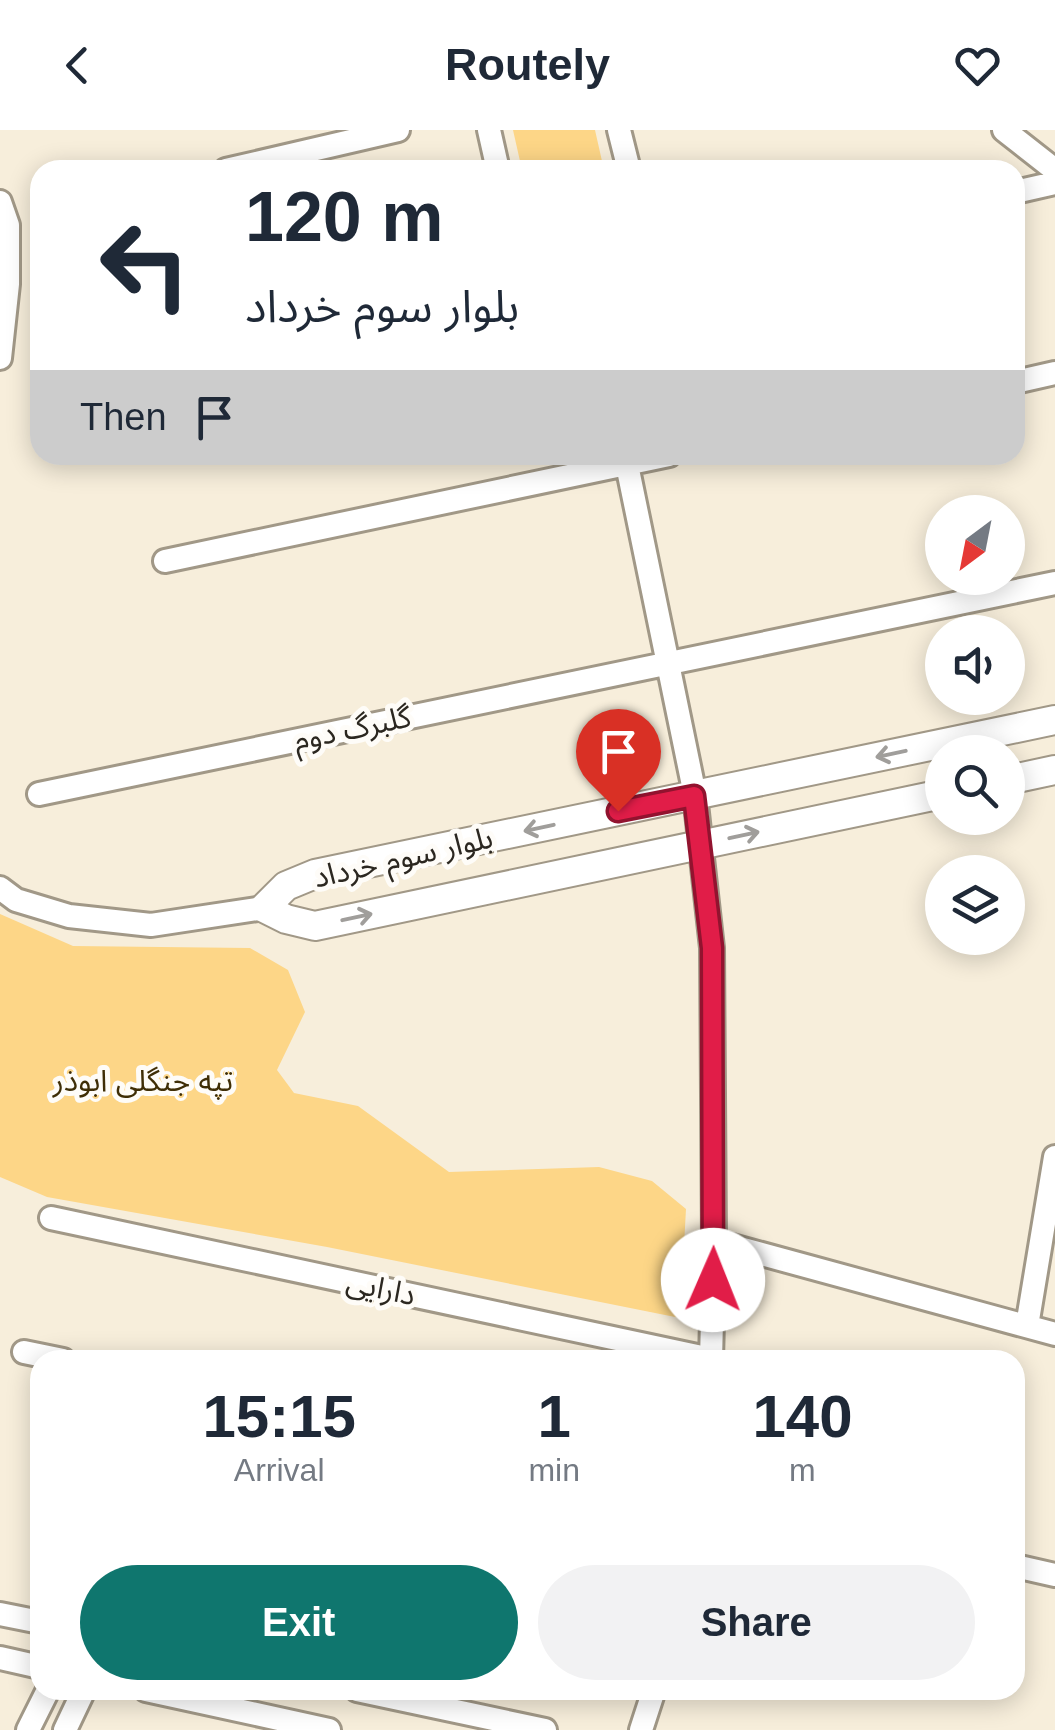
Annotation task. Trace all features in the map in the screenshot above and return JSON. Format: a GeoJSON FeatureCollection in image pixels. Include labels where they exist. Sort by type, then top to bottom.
{"type":"FeatureCollection","features":[{"type":"Feature","properties":{"kind":"street"},"geometry":{"type":"LineString","coordinates":[[269,160],[398,130]]}},
{"type":"Feature","properties":{"kind":"street"},"geometry":{"type":"LineString","coordinates":[[489,130],[496,160]]}},
{"type":"Feature","properties":{"kind":"street"},"geometry":{"type":"LineString","coordinates":[[619,130],[626,160]]}},
{"type":"Feature","properties":{"kind":"street"},"geometry":{"type":"LineString","coordinates":[[1004,130],[1055,170]]}},
{"type":"Feature","properties":{"kind":"street"},"geometry":{"type":"LineString","coordinates":[[1025,190],[1055,183]]}},
{"type":"Feature","properties":{"kind":"street"},"geometry":{"type":"LineString","coordinates":[[0,202],[8,226],[8,264],[0,358]]}},
{"type":"Feature","properties":{"kind":"street"},"geometry":{"type":"LineString","coordinates":[[1025,380],[1055,374]]}},
{"type":"Feature","properties":{"kind":"street"},"geometry":{"type":"LineString","coordinates":[[164,561],[599,465]]}},
{"type":"Feature","properties":{"kind":"street"},"geometry":{"type":"LineString","coordinates":[[627,465],[694,796],[712,948],[711,1350]]}},
{"type":"Feature","properties":{"kind":"street","name":"گلبرگ دوم"},"geometry":{"type":"LineString","coordinates":[[38,794],[1055,583]]}},
{"type":"Feature","properties":{"kind":"street","name":"بلوار سوم خرداد"},"geometry":{"type":"LineString","coordinates":[[925,798],[315,926],[286,919],[264,908],[286,886],[314,874],[1055,720]]}},
{"type":"Feature","properties":{"kind":"street"},"geometry":{"type":"LineString","coordinates":[[1025,776],[1055,770]]}},
{"type":"Feature","properties":{"kind":"street"},"geometry":{"type":"LineString","coordinates":[[0,888],[16,900],[69,916],[151,925],[264,908]]}},
{"type":"Feature","properties":{"kind":"street"},"geometry":{"type":"LineString","coordinates":[[1027,1326],[1055,1157]]}},
{"type":"Feature","properties":{"kind":"street","name":"دارایی"},"geometry":{"type":"LineString","coordinates":[[51,1218],[669,1350]]}},
{"type":"Feature","properties":{"kind":"street"},"geometry":{"type":"LineString","coordinates":[[714,1241],[1055,1334]]}},
{"type":"Feature","properties":{"kind":"street"},"geometry":{"type":"LineString","coordinates":[[24,1352],[30,1353]]}},
{"type":"Feature","properties":{"kind":"street"},"geometry":{"type":"LineString","coordinates":[[1025,1568],[1055,1575]]}},
{"type":"Feature","properties":{"kind":"street"},"geometry":{"type":"LineString","coordinates":[[0,1614],[30,1620]]}},
{"type":"Feature","properties":{"kind":"street"},"geometry":{"type":"LineString","coordinates":[[0,1658],[30,1665]]}},
{"type":"Feature","properties":{"kind":"street"},"geometry":{"type":"LineString","coordinates":[[28,1730],[43,1700]]}},
{"type":"Feature","properties":{"kind":"street"},"geometry":{"type":"LineString","coordinates":[[65,1730],[79,1700]]}},
{"type":"Feature","properties":{"kind":"street"},"geometry":{"type":"LineString","coordinates":[[192,1700],[329,1730]]}},
{"type":"Feature","properties":{"kind":"street"},"geometry":{"type":"LineString","coordinates":[[405,1700],[545,1730]]}},
{"type":"Feature","properties":{"kind":"street"},"geometry":{"type":"LineString","coordinates":[[641,1730],[651,1700]]}},
{"type":"Feature","properties":{"kind":"green space"},"geometry":{"type":"Polygon","coordinates":[[[513,130],[595,130],[602,160],[520,160],[513,130]]]}},
{"type":"Feature","properties":{"kind":"green space","name":"تپه جنگلی ابوذر"},"geometry":{"type":"Polygon","coordinates":[[[0,914],[73,946],[250,948],[288,970],[305,1012],[277,1070],[294,1093],[358,1106],[449,1172],[599,1167],[652,1181],[686,1209],[680,1318],[327,1247],[47,1197],[0,1177],[0,914]]]}},
{"type":"Feature","properties":{"kind":"route"},"geometry":{"type":"LineString","coordinates":[[618,811],[694,796],[712,948],[713,1280]]}}]}
